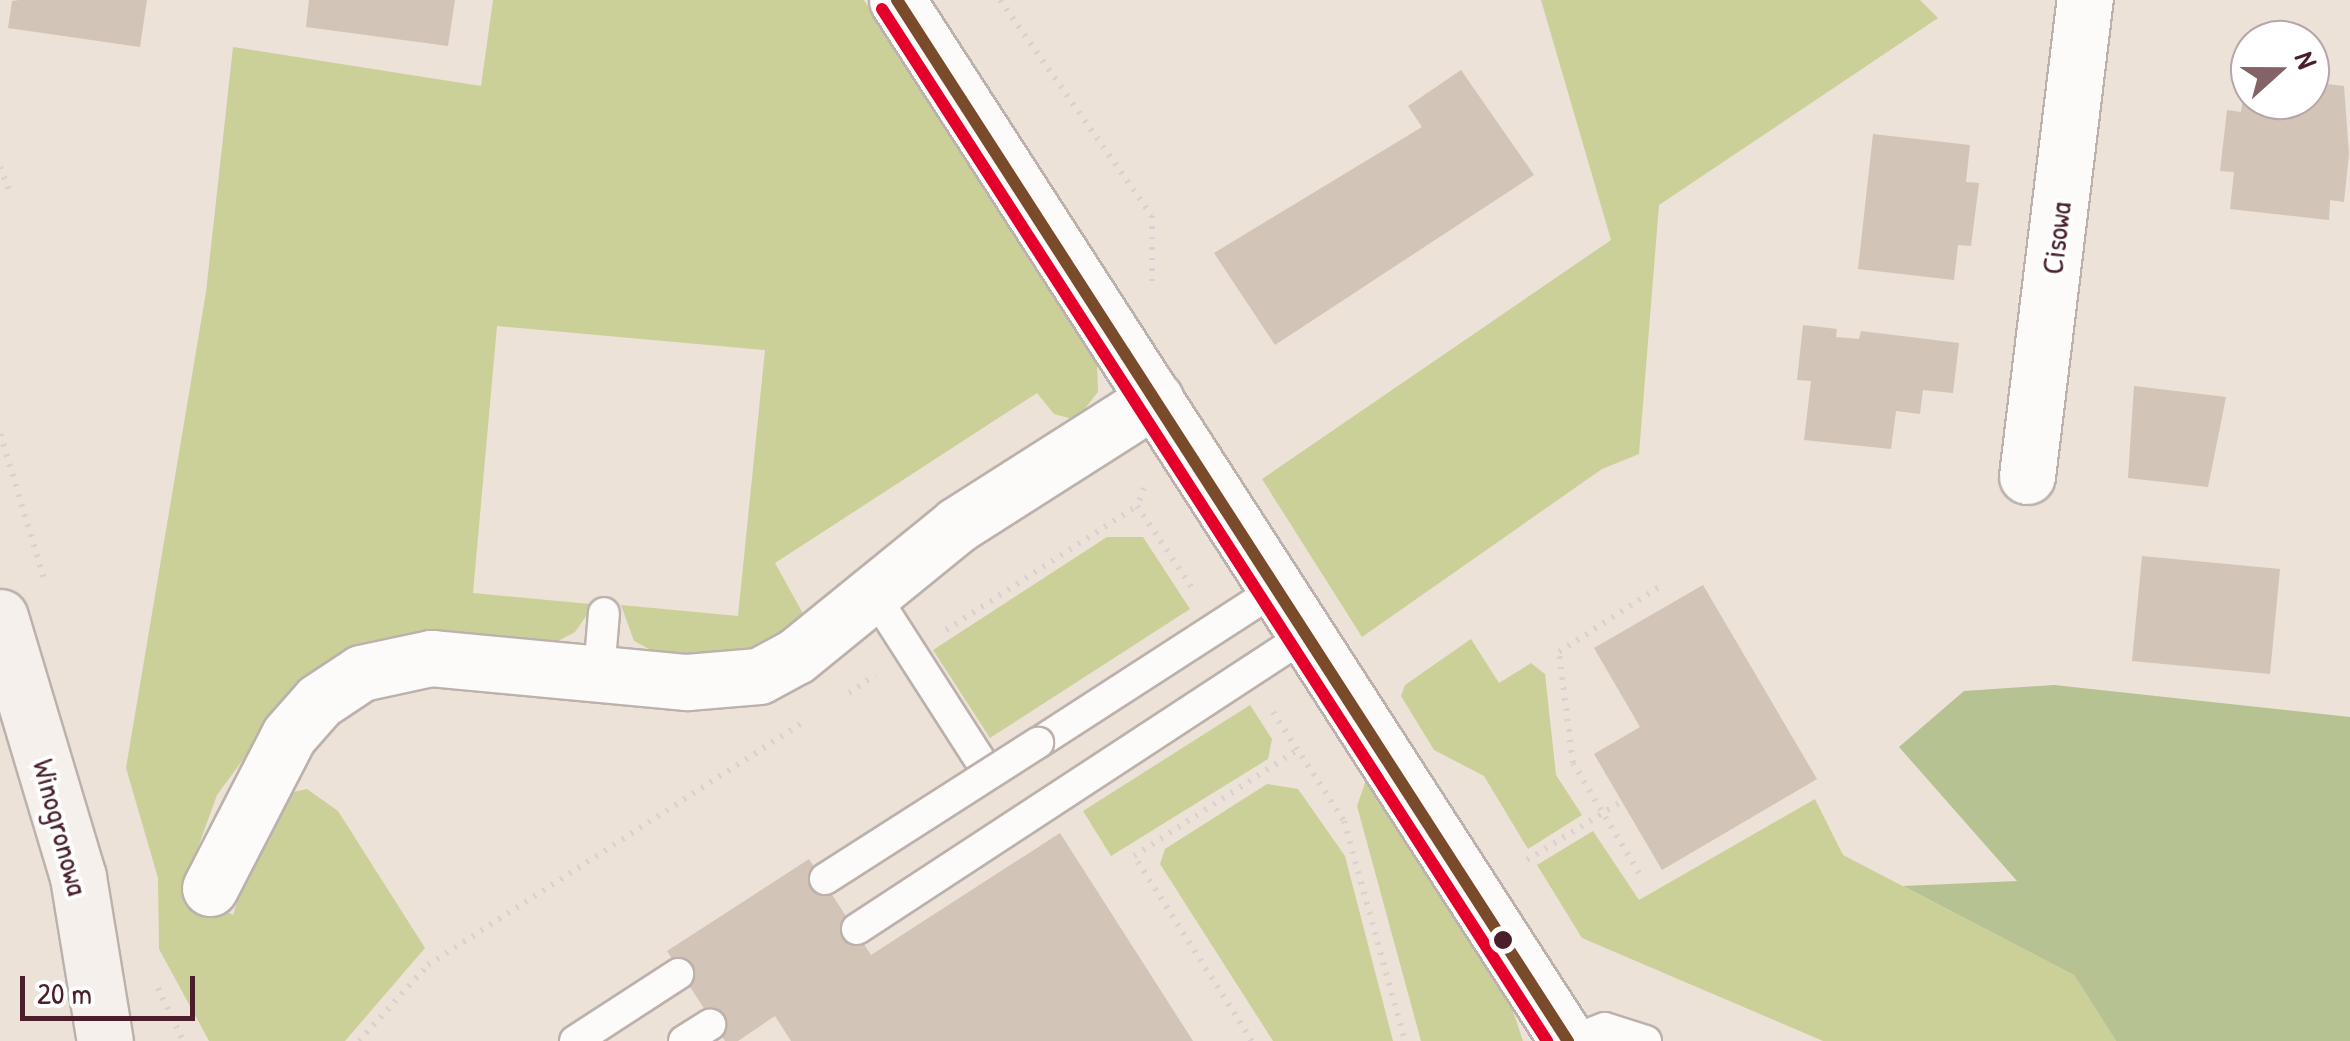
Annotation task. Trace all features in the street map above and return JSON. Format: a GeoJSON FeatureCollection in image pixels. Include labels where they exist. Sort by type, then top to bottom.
{"type":"FeatureCollection","features":[{"type":"Feature","properties":{"kind":"street"},"geometry":{"type":"LineString","coordinates":[[897,0],[1138,409],[1276,588],[1569,1041]]}},
{"type":"Feature","properties":{"kind":"street","name":"Cisowa"},"geometry":{"type":"LineString","coordinates":[[2028,476],[2085,0]]}},
{"type":"Feature","properties":{"kind":"street"},"geometry":{"type":"LineString","coordinates":[[210,888],[275,756],[337,686],[382,666],[431,658],[718,683],[759,676],[796,656],[957,525],[1138,409]]}},
{"type":"Feature","properties":{"kind":"street","name":"Winogronowa"},"geometry":{"type":"LineString","coordinates":[[0,617],[78,877],[105,1041]]}},
{"type":"Feature","properties":{"kind":"lane"},"geometry":{"type":"LineString","coordinates":[[825,879],[1276,588]]}},
{"type":"Feature","properties":{"kind":"lane"},"geometry":{"type":"LineString","coordinates":[[874,594],[978,756]]}},
{"type":"Feature","properties":{"kind":"lane"},"geometry":{"type":"LineString","coordinates":[[599,672],[604,613]]}},
{"type":"Feature","properties":{"kind":"lane"},"geometry":{"type":"LineString","coordinates":[[857,929],[1014,814],[1306,634]]}},
{"type":"Feature","properties":{"kind":"lane"},"geometry":{"type":"LineString","coordinates":[[575,1041],[678,974]]}},
{"type":"Feature","properties":{"kind":"lane"},"geometry":{"type":"LineString","coordinates":[[684,1041],[710,1024]]}},
{"type":"Feature","properties":{"kind":"lane"},"geometry":{"type":"LineString","coordinates":[[1569,1041],[1605,1028],[1646,1041]]}},
{"type":"Feature","properties":{"kind":"path"},"geometry":{"type":"LineString","coordinates":[[1000,0],[1152,216],[1152,291]]}},
{"type":"Feature","properties":{"kind":"path"},"geometry":{"type":"LineString","coordinates":[[0,167],[9,189]]}},
{"type":"Feature","properties":{"kind":"path"},"geometry":{"type":"LineString","coordinates":[[845,696],[1138,506],[1152,468],[1138,409]]}},
{"type":"Feature","properties":{"kind":"path"},"geometry":{"type":"LineString","coordinates":[[1138,506],[1219,628]]}},
{"type":"Feature","properties":{"kind":"path"},"geometry":{"type":"LineString","coordinates":[[1639,873],[1573,763],[1559,652],[1658,587]]}},
{"type":"Feature","properties":{"kind":"path"},"geometry":{"type":"LineString","coordinates":[[1247,671],[1344,821],[1405,1041]]}},
{"type":"Feature","properties":{"kind":"path"},"geometry":{"type":"LineString","coordinates":[[359,1041],[428,965],[811,717]]}},
{"type":"Feature","properties":{"kind":"path"},"geometry":{"type":"LineString","coordinates":[[1252,1041],[1134,856],[1297,750]]}},
{"type":"Feature","properties":{"kind":"path"},"geometry":{"type":"LineString","coordinates":[[1527,860],[1622,801]]}},
{"type":"Feature","properties":{"kind":"green space"},"geometry":{"type":"Polygon","coordinates":[[[493,0],[864,0],[1097,361],[1098,392],[1076,420],[1054,414],[1037,393],[775,563],[806,619],[748,652],[660,655],[634,641],[621,605],[738,616],[765,350],[497,326],[473,593],[590,604],[589,612],[575,632],[556,642],[374,640],[347,649],[300,682],[217,795],[184,886],[233,915],[246,871],[289,793],[307,789],[338,811],[425,948],[345,1041],[209,1041],[159,949],[158,878],[126,768],[206,292],[233,47],[481,86],[493,0]]]}},
{"type":"Feature","properties":{"kind":"green space"},"geometry":{"type":"Polygon","coordinates":[[[1541,0],[1920,0],[1938,18],[1659,205],[1639,454],[1602,469],[1362,637],[1262,479],[1611,240],[1541,0]]]}},
{"type":"Feature","properties":{"kind":"green space"},"geometry":{"type":"Polygon","coordinates":[[[1107,537],[1143,537],[1190,609],[990,738],[933,650],[1107,537]]]}},
{"type":"Feature","properties":{"kind":"green space"},"geometry":{"type":"Polygon","coordinates":[[[1471,639],[1499,683],[1531,663],[1545,674],[1556,775],[1582,815],[1528,849],[1484,776],[1434,750],[1401,696],[1405,685],[1471,639]]]}},
{"type":"Feature","properties":{"kind":"green space"},"geometry":{"type":"Polygon","coordinates":[[[2054,685],[2350,717],[2350,1041],[2116,1041],[2074,975],[1903,886],[2017,881],[1899,747],[1964,691],[2054,685]]]}},
{"type":"Feature","properties":{"kind":"green space"},"geometry":{"type":"Polygon","coordinates":[[[1250,705],[1272,739],[1268,759],[1111,856],[1083,811],[1250,705]]]}},
{"type":"Feature","properties":{"kind":"green space"},"geometry":{"type":"Polygon","coordinates":[[[1366,780],[1511,1005],[1523,1041],[1421,1041],[1357,806],[1366,780]]]}},
{"type":"Feature","properties":{"kind":"green space"},"geometry":{"type":"Polygon","coordinates":[[[1267,784],[1298,789],[1345,856],[1393,1041],[1273,1041],[1160,864],[1165,849],[1267,784]]]}},
{"type":"Feature","properties":{"kind":"green space"},"geometry":{"type":"Polygon","coordinates":[[[1815,799],[1843,855],[2074,975],[2116,1041],[1823,1041],[1582,938],[1537,865],[1593,831],[1639,900],[1815,799]]]}},
{"type":"Feature","properties":{"kind":"building"},"geometry":{"type":"Polygon","coordinates":[[[147,0],[140,47],[8,28],[12,1],[147,0]]]}},
{"type":"Feature","properties":{"kind":"building"},"geometry":{"type":"Polygon","coordinates":[[[309,0],[455,0],[448,46],[306,27],[309,0]]]}},
{"type":"Feature","properties":{"kind":"building"},"geometry":{"type":"Polygon","coordinates":[[[1461,70],[1534,175],[1275,345],[1214,253],[1422,127],[1408,106],[1461,70]]]}},
{"type":"Feature","properties":{"kind":"building"},"geometry":{"type":"Polygon","coordinates":[[[2330,84],[2344,86],[2349,154],[2344,202],[2330,200],[2329,220],[2230,209],[2234,172],[2220,171],[2227,110],[2230,120],[2330,120],[2330,84]]]}},
{"type":"Feature","properties":{"kind":"building"},"geometry":{"type":"Polygon","coordinates":[[[1873,134],[1970,145],[1966,182],[1979,183],[1971,246],[1958,245],[1954,280],[1858,269],[1873,134]]]}},
{"type":"Feature","properties":{"kind":"building"},"geometry":{"type":"Polygon","coordinates":[[[1803,325],[1837,329],[1836,337],[1859,339],[1861,331],[1959,343],[1953,393],[1923,390],[1920,414],[1896,411],[1891,449],[1804,440],[1811,381],[1797,380],[1803,325]]]}},
{"type":"Feature","properties":{"kind":"building"},"geometry":{"type":"Polygon","coordinates":[[[2134,386],[2226,397],[2208,487],[2128,478],[2134,386]]]}},
{"type":"Feature","properties":{"kind":"building"},"geometry":{"type":"Polygon","coordinates":[[[2142,556],[2280,569],[2270,674],[2132,661],[2142,556]]]}},
{"type":"Feature","properties":{"kind":"building"},"geometry":{"type":"Polygon","coordinates":[[[1703,585],[1817,779],[1662,870],[1594,754],[1640,727],[1594,648],[1703,585]]]}},
{"type":"Feature","properties":{"kind":"building"},"geometry":{"type":"Polygon","coordinates":[[[1060,833],[1193,1041],[791,1041],[775,1016],[738,1041],[725,1041],[667,951],[809,859],[871,955],[1060,833]]]}},
{"type":"Feature","properties":{"kind":"transit line"},"geometry":{"type":"LineString","coordinates":[[897,0],[1568,1041]]}},
{"type":"Feature","properties":{"kind":"transit line"},"geometry":{"type":"LineString","coordinates":[[882,9],[1547,1041]]}}]}
